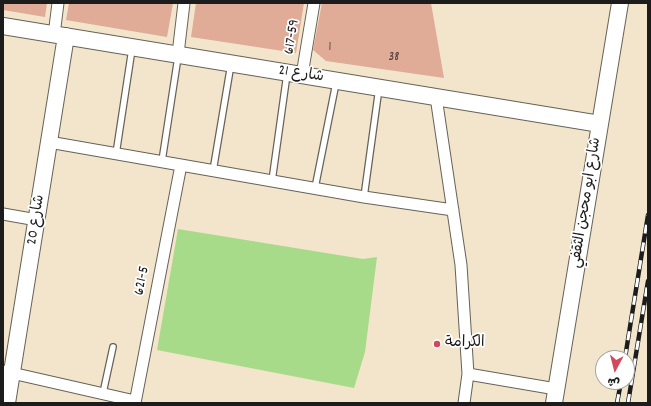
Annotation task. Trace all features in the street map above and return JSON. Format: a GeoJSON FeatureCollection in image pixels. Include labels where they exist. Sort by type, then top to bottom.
{"type":"FeatureCollection","features":[{"type":"Feature","properties":{"kind":"street"},"geometry":{"type":"LineString","coordinates":[[58,3],[60,35]]}},
{"type":"Feature","properties":{"kind":"street"},"geometry":{"type":"LineString","coordinates":[[178,54],[184,3]]}},
{"type":"Feature","properties":{"kind":"street","name":"617-59"},"geometry":{"type":"LineString","coordinates":[[295,74],[314,3]]}},
{"type":"Feature","properties":{"kind":"street","name":"شارع ابو محجن الثقفي"},"geometry":{"type":"LineString","coordinates":[[555,396],[620,3]]}},
{"type":"Feature","properties":{"kind":"street","name":"شارع 21"},"geometry":{"type":"LineString","coordinates":[[3,26],[600,124]]}},
{"type":"Feature","properties":{"kind":"street","name":"شارع 20"},"geometry":{"type":"LineString","coordinates":[[7,403],[8,371],[37,220],[50,142],[60,35]]}},
{"type":"Feature","properties":{"kind":"street"},"geometry":{"type":"LineString","coordinates":[[436,97],[461,265],[468,374],[464,403]]}},
{"type":"Feature","properties":{"kind":"street"},"geometry":{"type":"LineString","coordinates":[[50,142],[364,197],[453,210]]}},
{"type":"Feature","properties":{"kind":"street","name":"621-5"},"geometry":{"type":"LineString","coordinates":[[135,402],[181,165]]}},
{"type":"Feature","properties":{"kind":"street"},"geometry":{"type":"LineString","coordinates":[[3,214],[37,220]]}},
{"type":"Feature","properties":{"kind":"street"},"geometry":{"type":"LineString","coordinates":[[8,371],[135,402]]}},
{"type":"Feature","properties":{"kind":"street"},"geometry":{"type":"LineString","coordinates":[[468,374],[555,396]]}},
{"type":"Feature","properties":{"kind":"lane"},"geometry":{"type":"LineString","coordinates":[[116,154],[132,47]]}},
{"type":"Feature","properties":{"kind":"lane"},"geometry":{"type":"LineString","coordinates":[[162,161],[178,54]]}},
{"type":"Feature","properties":{"kind":"lane"},"geometry":{"type":"LineString","coordinates":[[213,171],[231,63]]}},
{"type":"Feature","properties":{"kind":"lane"},"geometry":{"type":"LineString","coordinates":[[272,181],[295,74]]}},
{"type":"Feature","properties":{"kind":"lane"},"geometry":{"type":"LineString","coordinates":[[315,188],[337,81]]}},
{"type":"Feature","properties":{"kind":"lane"},"geometry":{"type":"LineString","coordinates":[[364,197],[379,88]]}},
{"type":"Feature","properties":{"kind":"lane"},"geometry":{"type":"LineString","coordinates":[[102,393],[113,347]]}},
{"type":"Feature","properties":{"kind":"green space"},"geometry":{"type":"Polygon","coordinates":[[[178,229],[363,259],[377,257],[365,352],[354,388],[157,350],[178,229]]]}},
{"type":"Feature","properties":{"kind":"building"},"geometry":{"type":"Polygon","coordinates":[[[3,3],[47,3],[45,17],[3,10],[3,3]]]}},
{"type":"Feature","properties":{"kind":"building"},"geometry":{"type":"Polygon","coordinates":[[[69,3],[173,3],[167,37],[66,20],[69,3]]]}},
{"type":"Feature","properties":{"kind":"building"},"geometry":{"type":"Polygon","coordinates":[[[196,3],[304,3],[296,53],[191,37],[196,3]]]}},
{"type":"Feature","properties":{"kind":"building"},"geometry":{"type":"Polygon","coordinates":[[[322,3],[431,3],[444,78],[326,61],[313,50],[322,3]]]}},
{"type":"Feature","properties":{"kind":"railway"},"geometry":{"type":"LineString","coordinates":[[626,350],[648,215]]}},
{"type":"Feature","properties":{"kind":"railway"},"geometry":{"type":"LineString","coordinates":[[628,403],[648,281]]}},
{"type":"Feature","properties":{"kind":"railway"},"geometry":{"type":"LineString","coordinates":[[617,403],[619,390]]}},
{"type":"Feature","properties":{"kind":"place","name":"الكرامة"},"geometry":{"type":"Point","coordinates":[437,344]}}]}
